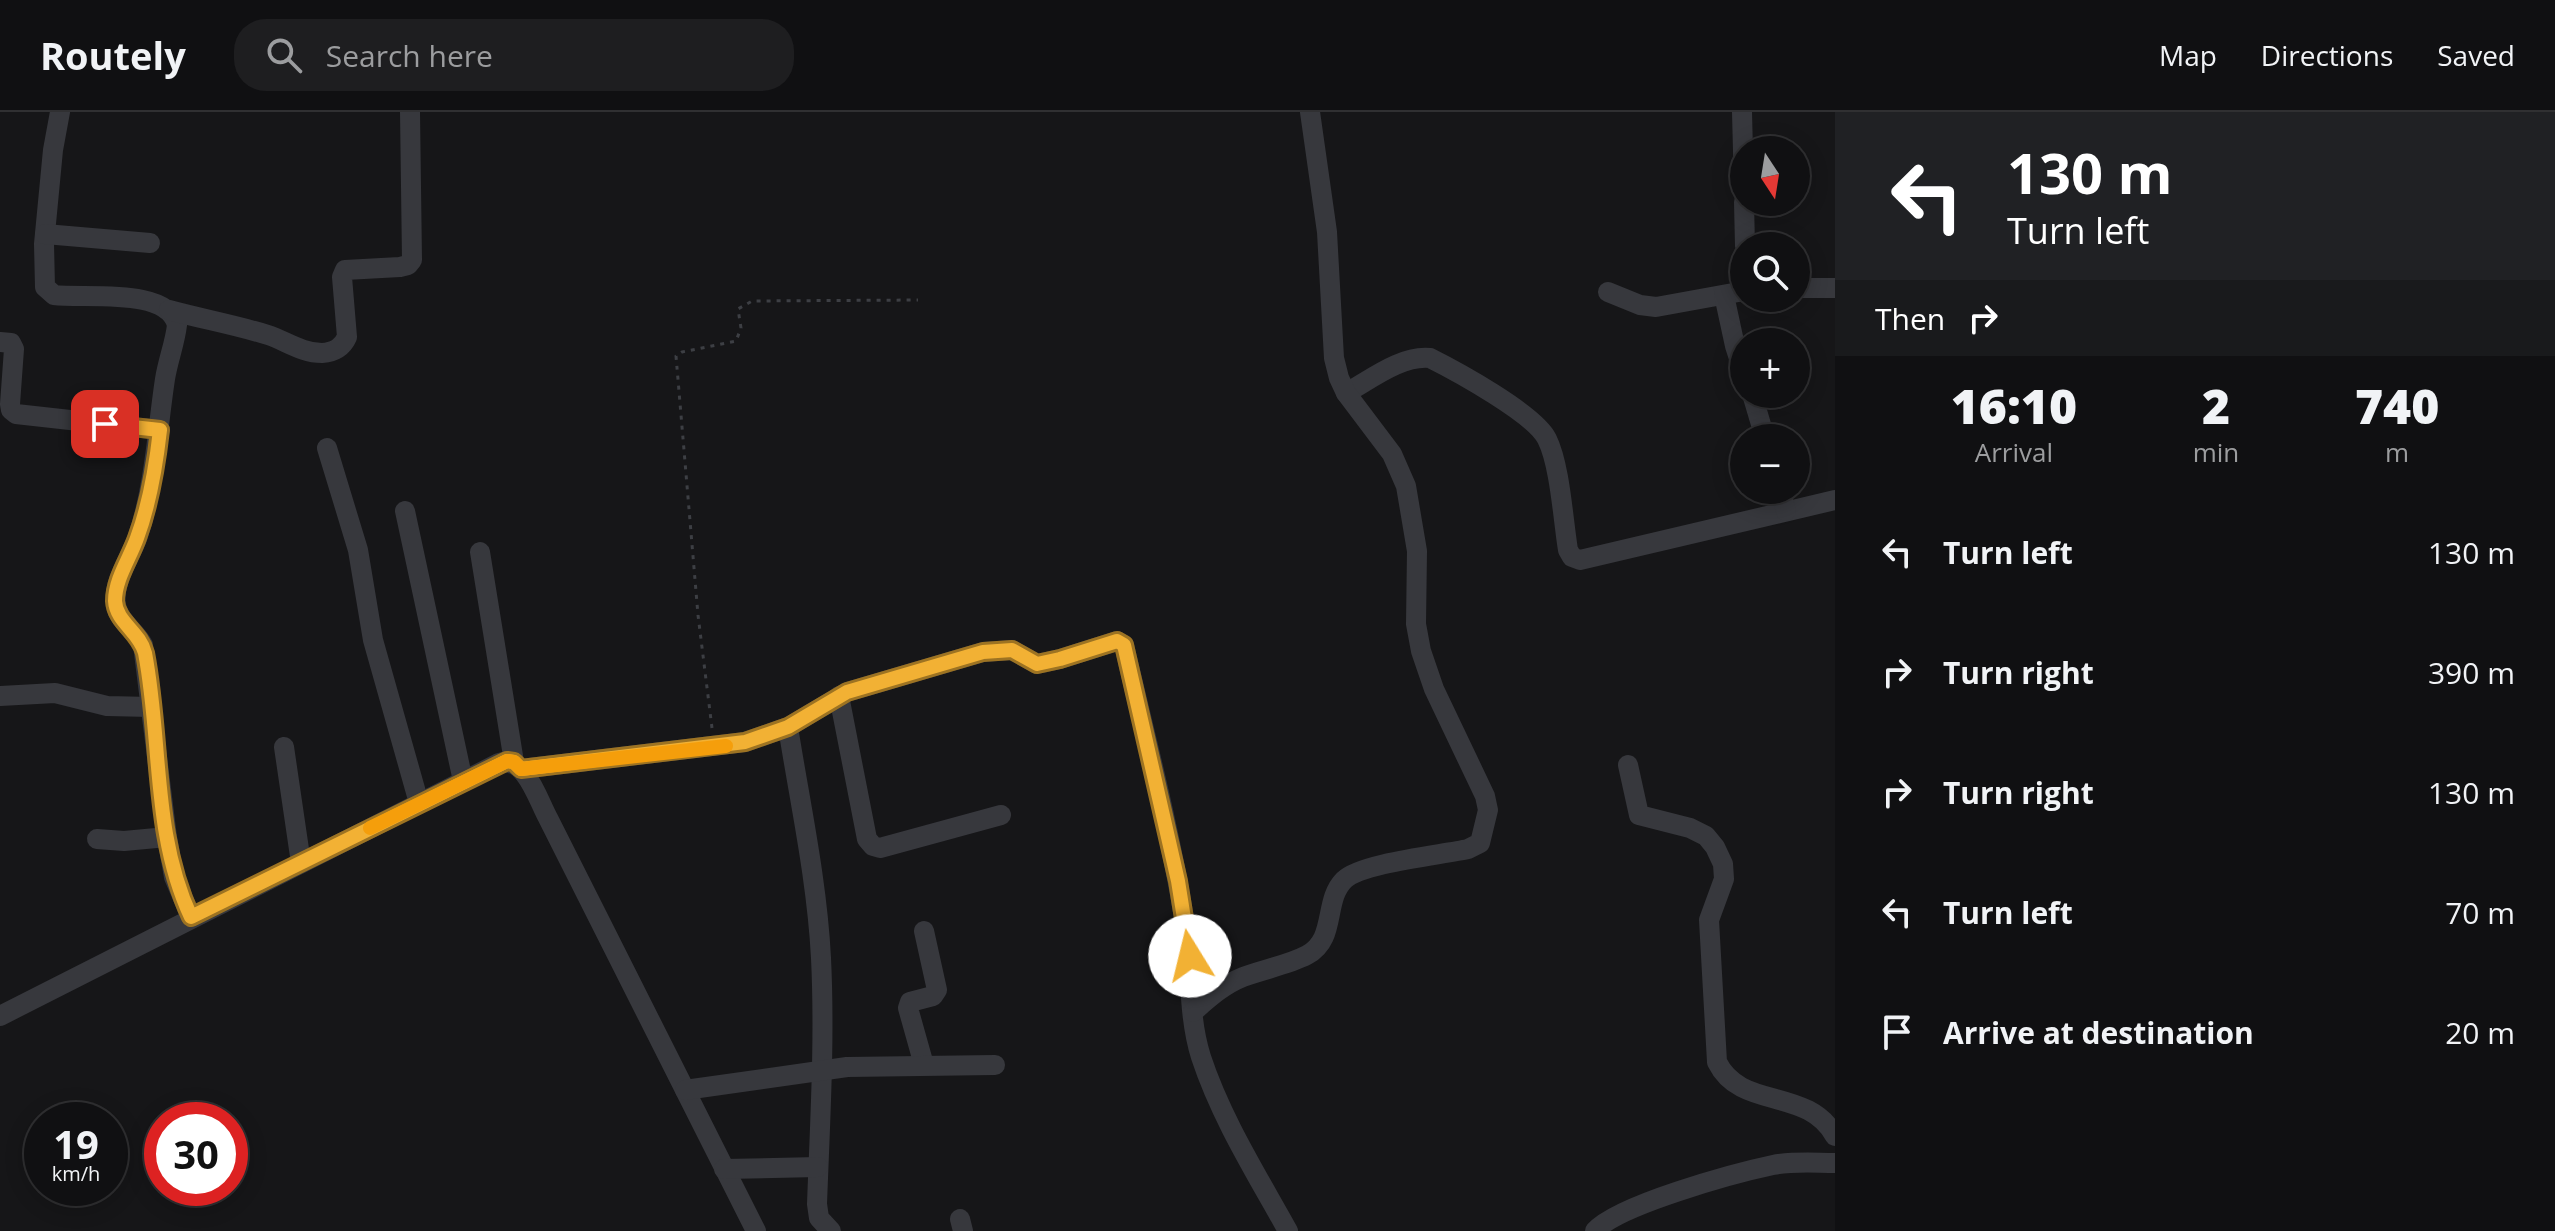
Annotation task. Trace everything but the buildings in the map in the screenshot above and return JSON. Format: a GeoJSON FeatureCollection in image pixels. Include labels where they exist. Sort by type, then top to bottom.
{"type":"FeatureCollection","features":[{"type":"Feature","properties":{"kind":"street"},"geometry":{"type":"LineString","coordinates":[[60,112],[45,234],[43,277],[49,293],[67,297],[144,299],[169,310],[268,335],[321,353],[343,346],[347,337],[342,277],[345,270],[400,267],[412,260],[410,112]]}},
{"type":"Feature","properties":{"kind":"street"},"geometry":{"type":"LineString","coordinates":[[1193,1012],[1229,983],[1309,954],[1325,938],[1335,893],[1344,879],[1358,871],[1468,849],[1480,843],[1488,810],[1485,796],[1434,689],[1421,651],[1416,624],[1416,532],[1406,486],[1392,454],[1346,393],[1339,378],[1332,347],[1327,232],[1310,112]]}},
{"type":"Feature","properties":{"kind":"street"},"geometry":{"type":"LineString","coordinates":[[1742,112],[1743,136]]}},
{"type":"Feature","properties":{"kind":"street"},"geometry":{"type":"LineString","coordinates":[[45,234],[150,243]]}},
{"type":"Feature","properties":{"kind":"street"},"geometry":{"type":"LineString","coordinates":[[1810,288],[1835,288]]}},
{"type":"Feature","properties":{"kind":"street"},"geometry":{"type":"LineString","coordinates":[[1608,292],[1640,305],[1656,307],[1730,294]]}},
{"type":"Feature","properties":{"kind":"street"},"geometry":{"type":"LineString","coordinates":[[169,310],[177,325],[165,379],[149,498],[115,602],[122,619],[143,645],[174,877],[191,917]]}},
{"type":"Feature","properties":{"kind":"street"},"geometry":{"type":"LineString","coordinates":[[0,342],[11,343],[14,349],[10,404],[16,414],[160,430]]}},
{"type":"Feature","properties":{"kind":"street"},"geometry":{"type":"LineString","coordinates":[[1346,393],[1402,363],[1421,357],[1430,358],[1531,420],[1546,437],[1553,457],[1568,550],[1572,557],[1580,560],[1835,500]]}},
{"type":"Feature","properties":{"kind":"street"},"geometry":{"type":"LineString","coordinates":[[327,448],[358,550],[373,640],[419,803]]}},
{"type":"Feature","properties":{"kind":"street"},"geometry":{"type":"LineString","coordinates":[[1784,504],[1786,511]]}},
{"type":"Feature","properties":{"kind":"street"},"geometry":{"type":"LineString","coordinates":[[405,511],[463,781]]}},
{"type":"Feature","properties":{"kind":"street"},"geometry":{"type":"LineString","coordinates":[[480,552],[518,766],[756,1231]]}},
{"type":"Feature","properties":{"kind":"street"},"geometry":{"type":"LineString","coordinates":[[0,1016],[499,763],[518,766],[745,742],[788,727],[860,687],[983,652],[1012,650],[1037,664],[1117,641],[1124,645],[1178,881],[1201,1056],[1221,1107],[1280,1229]]}},
{"type":"Feature","properties":{"kind":"street"},"geometry":{"type":"LineString","coordinates":[[0,696],[55,693],[107,706],[151,707]]}},
{"type":"Feature","properties":{"kind":"street"},"geometry":{"type":"LineString","coordinates":[[839,696],[867,839],[873,846],[880,848],[1001,815]]}},
{"type":"Feature","properties":{"kind":"street"},"geometry":{"type":"LineString","coordinates":[[788,727],[815,895],[821,956],[819,1218],[831,1231]]}},
{"type":"Feature","properties":{"kind":"street"},"geometry":{"type":"LineString","coordinates":[[284,747],[301,863]]}},
{"type":"Feature","properties":{"kind":"street"},"geometry":{"type":"LineString","coordinates":[[1628,765],[1639,815],[1690,828],[1706,836],[1723,864],[1724,879],[1712,907],[1709,937],[1717,1062],[1724,1077],[1741,1087],[1804,1107],[1821,1116],[1833,1128]]}},
{"type":"Feature","properties":{"kind":"street"},"geometry":{"type":"LineString","coordinates":[[97,839],[167,837]]}},
{"type":"Feature","properties":{"kind":"street"},"geometry":{"type":"LineString","coordinates":[[924,931],[937,990],[933,996],[910,1002],[908,1008],[924,1065]]}},
{"type":"Feature","properties":{"kind":"street"},"geometry":{"type":"LineString","coordinates":[[685,1090],[847,1067],[995,1065]]}},
{"type":"Feature","properties":{"kind":"street"},"geometry":{"type":"LineString","coordinates":[[1595,1231],[1604,1220],[1626,1210],[1749,1172],[1775,1165],[1835,1163]]}},
{"type":"Feature","properties":{"kind":"street"},"geometry":{"type":"LineString","coordinates":[[724,1169],[818,1167]]}},
{"type":"Feature","properties":{"kind":"path"},"geometry":{"type":"LineString","coordinates":[[714,747],[695,586],[676,356],[682,352],[736,341],[741,328],[738,309],[752,301],[918,300]]}},
{"type":"Feature","properties":{"kind":"slow traffic"},"geometry":{"type":"LineString","coordinates":[[370,828],[507,761],[514,762],[521,769],[726,746]]}},
{"type":"Feature","properties":{"kind":"route"},"geometry":{"type":"LineString","coordinates":[[105,424],[160,430],[149,498],[115,602],[122,619],[143,645],[174,877],[191,917],[499,763],[514,762],[521,769],[745,742],[788,727],[860,687],[983,652],[1012,650],[1037,664],[1117,641],[1124,645],[1178,881],[1190,956]]}}]}
